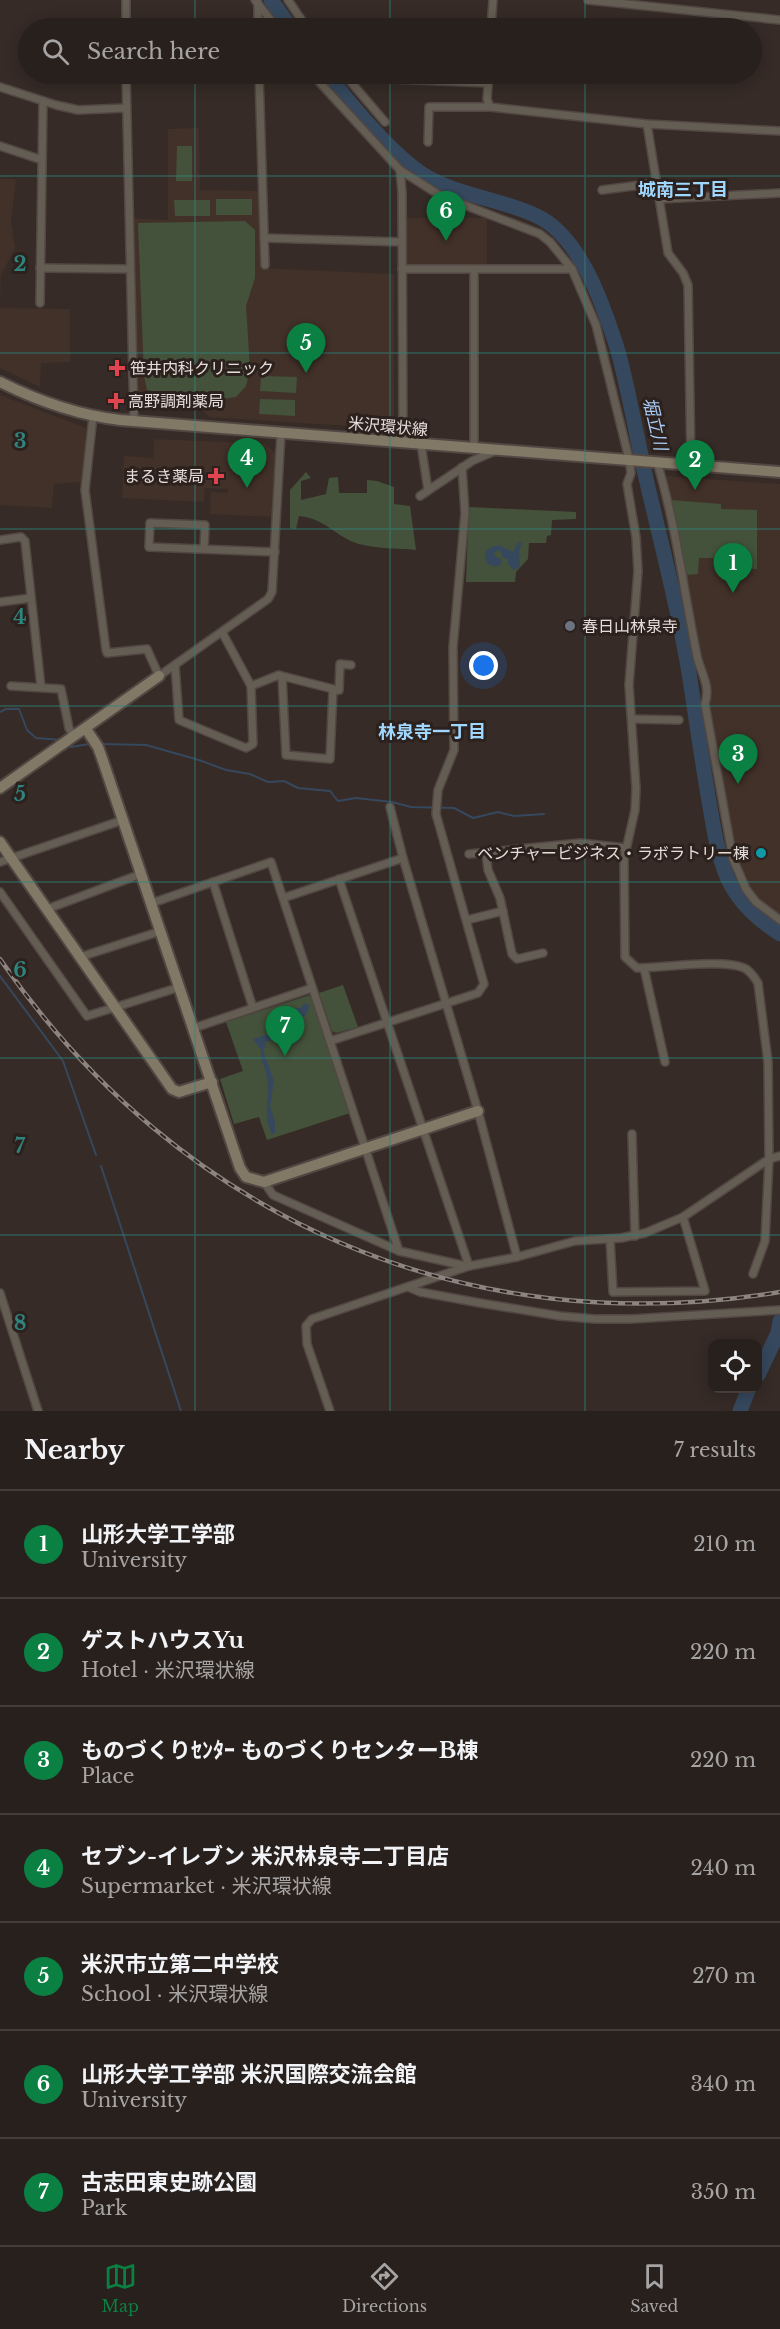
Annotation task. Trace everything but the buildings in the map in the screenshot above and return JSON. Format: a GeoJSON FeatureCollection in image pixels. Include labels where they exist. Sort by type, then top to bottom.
{"type":"FeatureCollection","features":[{"type":"Feature","properties":{"kind":"street"},"geometry":{"type":"LineString","coordinates":[[126,0],[126,18]]}},
{"type":"Feature","properties":{"kind":"street"},"geometry":{"type":"LineString","coordinates":[[288,0],[300,18]]}},
{"type":"Feature","properties":{"kind":"street"},"geometry":{"type":"LineString","coordinates":[[491,18],[492,0]]}},
{"type":"Feature","properties":{"kind":"street"},"geometry":{"type":"LineString","coordinates":[[588,0],[761,18]]}},
{"type":"Feature","properties":{"kind":"street"},"geometry":{"type":"LineString","coordinates":[[256,2],[257,18]]}},
{"type":"Feature","properties":{"kind":"street"},"geometry":{"type":"LineString","coordinates":[[256,2],[269,18]]}},
{"type":"Feature","properties":{"kind":"street"},"geometry":{"type":"LineString","coordinates":[[762,18],[780,20]]}},
{"type":"Feature","properties":{"kind":"street"},"geometry":{"type":"LineString","coordinates":[[126,84],[134,422]]}},
{"type":"Feature","properties":{"kind":"street"},"geometry":{"type":"LineString","coordinates":[[259,84],[264,265]]}},
{"type":"Feature","properties":{"kind":"street"},"geometry":{"type":"LineString","coordinates":[[321,84],[400,170],[441,196],[540,234],[550,242],[573,269],[596,325],[630,459],[631,473],[627,484],[636,537],[638,571],[629,685],[635,754],[635,810],[626,848],[625,957],[632,966],[644,968],[728,964],[744,968],[758,983],[768,1062],[769,1159],[765,1241],[753,1274]]}},
{"type":"Feature","properties":{"kind":"street"},"geometry":{"type":"LineString","coordinates":[[353,84],[385,122]]}},
{"type":"Feature","properties":{"kind":"street"},"geometry":{"type":"LineString","coordinates":[[488,84],[487,99],[490,107]]}},
{"type":"Feature","properties":{"kind":"street"},"geometry":{"type":"LineString","coordinates":[[0,87],[78,110],[126,108]]}},
{"type":"Feature","properties":{"kind":"street"},"geometry":{"type":"LineString","coordinates":[[39,303],[43,101]]}},
{"type":"Feature","properties":{"kind":"street"},"geometry":{"type":"LineString","coordinates":[[428,142],[429,107],[490,107],[647,124],[780,131]]}},
{"type":"Feature","properties":{"kind":"street"},"geometry":{"type":"LineString","coordinates":[[647,124],[668,253],[683,273],[688,285],[691,465]]}},
{"type":"Feature","properties":{"kind":"street"},"geometry":{"type":"LineString","coordinates":[[0,146],[42,160]]}},
{"type":"Feature","properties":{"kind":"street"},"geometry":{"type":"LineString","coordinates":[[400,170],[403,442]]}},
{"type":"Feature","properties":{"kind":"street"},"geometry":{"type":"LineString","coordinates":[[602,190],[656,183]]}},
{"type":"Feature","properties":{"kind":"street"},"geometry":{"type":"LineString","coordinates":[[659,199],[780,193]]}},
{"type":"Feature","properties":{"kind":"street"},"geometry":{"type":"LineString","coordinates":[[264,238],[402,242]]}},
{"type":"Feature","properties":{"kind":"street"},"geometry":{"type":"LineString","coordinates":[[40,268],[130,270]]}},
{"type":"Feature","properties":{"kind":"street"},"geometry":{"type":"LineString","coordinates":[[402,269],[573,269]]}},
{"type":"Feature","properties":{"kind":"street"},"geometry":{"type":"LineString","coordinates":[[474,269],[474,448]]}},
{"type":"Feature","properties":{"kind":"street","name":"米沢環状線"},"geometry":{"type":"LineString","coordinates":[[0,382],[50,404],[93,416],[134,422],[780,472]]}},
{"type":"Feature","properties":{"kind":"street"},"geometry":{"type":"LineString","coordinates":[[93,416],[85,490],[106,650],[107,653],[147,649],[159,676]]}},
{"type":"Feature","properties":{"kind":"street"},"geometry":{"type":"LineString","coordinates":[[0,788],[268,599],[272,592],[281,433]]}},
{"type":"Feature","properties":{"kind":"street"},"geometry":{"type":"LineString","coordinates":[[421,444],[428,490]]}},
{"type":"Feature","properties":{"kind":"street"},"geometry":{"type":"LineString","coordinates":[[420,496],[462,467],[500,449]]}},
{"type":"Feature","properties":{"kind":"street"},"geometry":{"type":"LineString","coordinates":[[656,462],[698,659],[709,693],[705,704],[733,859],[746,889],[756,902],[780,920]]}},
{"type":"Feature","properties":{"kind":"street"},"geometry":{"type":"LineString","coordinates":[[330,1041],[478,993],[484,984],[436,814],[438,790],[454,750],[453,647],[465,513],[462,467]]}},
{"type":"Feature","properties":{"kind":"street"},"geometry":{"type":"LineString","coordinates":[[277,518],[287,520]]}},
{"type":"Feature","properties":{"kind":"street"},"geometry":{"type":"LineString","coordinates":[[204,549],[205,525],[150,522],[149,547],[275,552]]}},
{"type":"Feature","properties":{"kind":"street"},"geometry":{"type":"LineString","coordinates":[[0,540],[21,537],[26,541],[40,687]]}},
{"type":"Feature","properties":{"kind":"street"},"geometry":{"type":"LineString","coordinates":[[0,602],[31,598]]}},
{"type":"Feature","properties":{"kind":"street"},"geometry":{"type":"LineString","coordinates":[[176,665],[179,720],[246,748],[253,744],[251,686],[222,632]]}},
{"type":"Feature","properties":{"kind":"street"},"geometry":{"type":"LineString","coordinates":[[251,686],[282,676],[333,689],[333,691],[339,690],[340,664],[351,665]]}},
{"type":"Feature","properties":{"kind":"street"},"geometry":{"type":"LineString","coordinates":[[282,676],[286,755],[330,759],[333,691]]}},
{"type":"Feature","properties":{"kind":"street"},"geometry":{"type":"LineString","coordinates":[[11,686],[63,690],[69,728],[74,737]]}},
{"type":"Feature","properties":{"kind":"street"},"geometry":{"type":"LineString","coordinates":[[632,719],[679,720]]}},
{"type":"Feature","properties":{"kind":"street"},"geometry":{"type":"LineString","coordinates":[[86,729],[98,747],[240,1168],[246,1177],[264,1182],[478,1111]]}},
{"type":"Feature","properties":{"kind":"street"},"geometry":{"type":"LineString","coordinates":[[390,807],[478,1111],[517,1257]]}},
{"type":"Feature","properties":{"kind":"street"},"geometry":{"type":"LineString","coordinates":[[5,860],[123,820]]}},
{"type":"Feature","properties":{"kind":"street"},"geometry":{"type":"LineString","coordinates":[[0,842],[5,860],[46,909],[172,1089],[180,1092],[212,1082]]}},
{"type":"Feature","properties":{"kind":"street"},"geometry":{"type":"LineString","coordinates":[[469,854],[580,843],[626,848]]}},
{"type":"Feature","properties":{"kind":"street"},"geometry":{"type":"LineString","coordinates":[[486,852],[489,870],[500,898],[512,954],[517,959],[543,953]]}},
{"type":"Feature","properties":{"kind":"street"},"geometry":{"type":"LineString","coordinates":[[283,898],[403,858]]}},
{"type":"Feature","properties":{"kind":"street"},"geometry":{"type":"LineString","coordinates":[[152,903],[271,862],[399,1251]]}},
{"type":"Feature","properties":{"kind":"street"},"geometry":{"type":"LineString","coordinates":[[46,909],[141,874]]}},
{"type":"Feature","properties":{"kind":"street"},"geometry":{"type":"LineString","coordinates":[[339,879],[469,1266]]}},
{"type":"Feature","properties":{"kind":"street"},"geometry":{"type":"LineString","coordinates":[[213,882],[253,1008]]}},
{"type":"Feature","properties":{"kind":"street"},"geometry":{"type":"LineString","coordinates":[[0,892],[87,1016],[180,987]]}},
{"type":"Feature","properties":{"kind":"street"},"geometry":{"type":"LineString","coordinates":[[467,920],[503,911]]}},
{"type":"Feature","properties":{"kind":"street"},"geometry":{"type":"LineString","coordinates":[[80,957],[161,931]]}},
{"type":"Feature","properties":{"kind":"street"},"geometry":{"type":"LineString","coordinates":[[644,968],[665,1062]]}},
{"type":"Feature","properties":{"kind":"street"},"geometry":{"type":"LineString","coordinates":[[194,1028],[312,988]]}},
{"type":"Feature","properties":{"kind":"street"},"geometry":{"type":"LineString","coordinates":[[632,1134],[635,1236]]}},
{"type":"Feature","properties":{"kind":"street"},"geometry":{"type":"LineString","coordinates":[[330,1411],[307,1344],[306,1326],[312,1319],[469,1266],[517,1257],[574,1241],[635,1236],[683,1217],[769,1159],[780,1156]]}},
{"type":"Feature","properties":{"kind":"street"},"geometry":{"type":"LineString","coordinates":[[264,1182],[273,1195],[399,1251],[469,1266]]}},
{"type":"Feature","properties":{"kind":"street"},"geometry":{"type":"LineString","coordinates":[[610,1239],[613,1292],[705,1291],[683,1217]]}},
{"type":"Feature","properties":{"kind":"street"},"geometry":{"type":"LineString","coordinates":[[408,1287],[420,1292],[480,1303],[560,1316],[595,1319],[779,1311]]}},
{"type":"Feature","properties":{"kind":"street"},"geometry":{"type":"LineString","coordinates":[[0,1293],[38,1411]]}},
{"type":"Feature","properties":{"kind":"shaded area"},"geometry":{"type":"Polygon","coordinates":[[[199,128],[200,190],[259,191],[261,268],[394,274],[394,418],[381,428],[209,417],[196,404],[136,393],[130,218],[168,220],[168,129],[199,128]]]}},
{"type":"Feature","properties":{"kind":"shaded area"},"geometry":{"type":"Polygon","coordinates":[[[0,179],[16,179],[11,222],[15,248],[1,275],[0,303],[0,179]]]}},
{"type":"Feature","properties":{"kind":"shaded area"},"geometry":{"type":"Polygon","coordinates":[[[406,218],[487,218],[487,265],[406,265],[406,218]]]}},
{"type":"Feature","properties":{"kind":"shaded area"},"geometry":{"type":"Polygon","coordinates":[[[0,308],[70,309],[70,362],[41,363],[40,387],[0,368],[0,308]]]}},
{"type":"Feature","properties":{"kind":"shaded area"},"geometry":{"type":"Polygon","coordinates":[[[0,395],[86,428],[81,482],[54,484],[52,508],[0,505],[0,395]]]}},
{"type":"Feature","properties":{"kind":"shaded area"},"geometry":{"type":"Polygon","coordinates":[[[154,439],[265,444],[277,455],[274,517],[210,514],[211,492],[228,493],[228,489],[205,488],[204,502],[122,498],[124,456],[153,458],[154,439]]]}},
{"type":"Feature","properties":{"kind":"shaded area"},"geometry":{"type":"Polygon","coordinates":[[[665,476],[780,484],[780,916],[766,907],[751,891],[738,866],[665,476]]]}},
{"type":"Feature","properties":{"kind":"green space"},"geometry":{"type":"Polygon","coordinates":[[[177,146],[192,146],[192,181],[176,181],[177,146]]]}},
{"type":"Feature","properties":{"kind":"green space"},"geometry":{"type":"Polygon","coordinates":[[[216,199],[252,199],[252,215],[216,215],[216,199]]]}},
{"type":"Feature","properties":{"kind":"green space"},"geometry":{"type":"Polygon","coordinates":[[[174,200],[210,200],[210,216],[175,216],[174,200]]]}},
{"type":"Feature","properties":{"kind":"green space"},"geometry":{"type":"Polygon","coordinates":[[[245,221],[255,230],[255,278],[246,306],[250,369],[246,386],[236,397],[209,401],[147,390],[144,376],[138,223],[245,221]]]}},
{"type":"Feature","properties":{"kind":"green space"},"geometry":{"type":"Polygon","coordinates":[[[261,376],[297,377],[296,393],[260,391],[261,376]]]}},
{"type":"Feature","properties":{"kind":"green space"},"geometry":{"type":"Polygon","coordinates":[[[260,399],[295,400],[295,416],[259,414],[260,399]]]}},
{"type":"Feature","properties":{"kind":"green space"},"geometry":{"type":"Polygon","coordinates":[[[306,472],[311,478],[301,481],[301,500],[326,494],[329,478],[338,477],[339,493],[367,493],[367,480],[394,487],[394,504],[410,506],[416,550],[359,544],[343,537],[324,524],[299,516],[296,529],[290,528],[290,490],[306,472]]]}},
{"type":"Feature","properties":{"kind":"green space"},"geometry":{"type":"Polygon","coordinates":[[[671,500],[721,504],[721,509],[757,510],[757,569],[723,568],[722,558],[699,558],[698,574],[685,575],[671,500]]]}},
{"type":"Feature","properties":{"kind":"green space"},"geometry":{"type":"Polygon","coordinates":[[[469,507],[576,512],[576,519],[552,520],[551,535],[547,536],[546,543],[529,543],[528,559],[516,572],[515,582],[466,582],[469,507]]]}},
{"type":"Feature","properties":{"kind":"green space"},"geometry":{"type":"Polygon","coordinates":[[[343,985],[358,1027],[336,1033],[332,1031],[319,993],[343,985]]]}},
{"type":"Feature","properties":{"kind":"green space"},"geometry":{"type":"Polygon","coordinates":[[[310,995],[350,1113],[267,1140],[259,1117],[234,1124],[220,1079],[243,1071],[226,1022],[310,995]]]}},
{"type":"Feature","properties":{"kind":"water"},"geometry":{"type":"Polygon","coordinates":[[[518,542],[522,543],[519,551],[520,567],[514,570],[499,550],[494,553],[502,560],[500,565],[496,567],[487,564],[485,553],[489,548],[499,545],[513,552],[518,542]]]}},
{"type":"Feature","properties":{"kind":"water"},"geometry":{"type":"Polygon","coordinates":[[[304,1003],[310,1006],[305,1016],[285,1015],[275,1026],[275,1033],[282,1035],[279,1042],[274,1040],[264,1042],[266,1047],[263,1049],[264,1053],[274,1081],[270,1107],[275,1121],[275,1133],[272,1134],[267,1119],[266,1074],[261,1050],[253,1039],[267,1035],[277,1014],[301,1008],[304,1003]]]}},
{"type":"Feature","properties":{"kind":"waterway","name":"堀立川"},"geometry":{"type":"LineString","coordinates":[[271,0],[284,18]]}},
{"type":"Feature","properties":{"kind":"waterway","name":"堀立川"},"geometry":{"type":"LineString","coordinates":[[335,84],[372,128],[411,166],[451,188],[537,216],[553,226],[566,240],[589,275],[612,333],[626,382],[680,622],[721,860],[727,877],[743,902],[764,923],[780,934]]}},
{"type":"Feature","properties":{"kind":"waterway"},"geometry":{"type":"LineString","coordinates":[[0,712],[6,709],[19,709],[27,730],[36,738],[61,740]]}},
{"type":"Feature","properties":{"kind":"waterway"},"geometry":{"type":"LineString","coordinates":[[71,747],[89,744]]}},
{"type":"Feature","properties":{"kind":"waterway"},"geometry":{"type":"LineString","coordinates":[[103,744],[146,745],[226,770],[250,774],[268,782],[284,781],[298,788],[330,791],[338,801],[356,798],[392,802],[411,807],[454,808],[473,818],[498,812],[514,816],[544,814]]}},
{"type":"Feature","properties":{"kind":"waterway"},"geometry":{"type":"LineString","coordinates":[[0,976],[63,1061],[96,1155]]}},
{"type":"Feature","properties":{"kind":"waterway"},"geometry":{"type":"LineString","coordinates":[[101,1166],[181,1411]]}},
{"type":"Feature","properties":{"kind":"waterway","name":"堀立川"},"geometry":{"type":"LineString","coordinates":[[762,1367],[778,1333],[780,1321]]}},
{"type":"Feature","properties":{"kind":"waterway","name":"堀立川"},"geometry":{"type":"LineString","coordinates":[[740,1411],[747,1393]]}},
{"type":"Feature","properties":{"kind":"railway"},"geometry":{"type":"LineString","coordinates":[[0,959],[72,1050],[153,1128],[243,1192],[340,1242],[443,1278],[551,1298],[664,1303],[780,1292]]}},
{"type":"Feature","properties":{"kind":"place","name":"山形大学工学部 米沢国際交流会館"},"geometry":{"type":"Point","coordinates":[446,241]}},
{"type":"Feature","properties":{"kind":"place","name":"笹井内科クリニック"},"geometry":{"type":"Point","coordinates":[117,368]}},
{"type":"Feature","properties":{"kind":"place","name":"米沢市立第二中学校"},"geometry":{"type":"Point","coordinates":[306,373]}},
{"type":"Feature","properties":{"kind":"place","name":"高野調剤薬局"},"geometry":{"type":"Point","coordinates":[116,401]}},
{"type":"Feature","properties":{"kind":"place","name":"まるき薬局"},"geometry":{"type":"Point","coordinates":[216,476]}},
{"type":"Feature","properties":{"kind":"place","name":"セブン-イレブン 米沢林泉寺二丁目店"},"geometry":{"type":"Point","coordinates":[247,488]}},
{"type":"Feature","properties":{"kind":"place","name":"ゲストハウスYu"},"geometry":{"type":"Point","coordinates":[695,490]}},
{"type":"Feature","properties":{"kind":"place","name":"山形大学工学部"},"geometry":{"type":"Point","coordinates":[733,593]}},
{"type":"Feature","properties":{"kind":"place","name":"春日山林泉寺"},"geometry":{"type":"Point","coordinates":[570,626]}},
{"type":"Feature","properties":{"kind":"place","name":"ものづくりｾﾝﾀｰ ものづくりセンターB棟"},"geometry":{"type":"Point","coordinates":[738,784]}},
{"type":"Feature","properties":{"kind":"place","name":"ベンチャービジネス・ラボラトリー棟"},"geometry":{"type":"Point","coordinates":[761,853]}},
{"type":"Feature","properties":{"kind":"place","name":"古志田東史跡公園"},"geometry":{"type":"Point","coordinates":[285,1056]}},
{"type":"Feature","properties":{"kind":"district","name":"城南三丁目"},"geometry":{"type":"Point","coordinates":[683,190]}},
{"type":"Feature","properties":{"kind":"district","name":"林泉寺一丁目"},"geometry":{"type":"Point","coordinates":[432,732]}}]}
